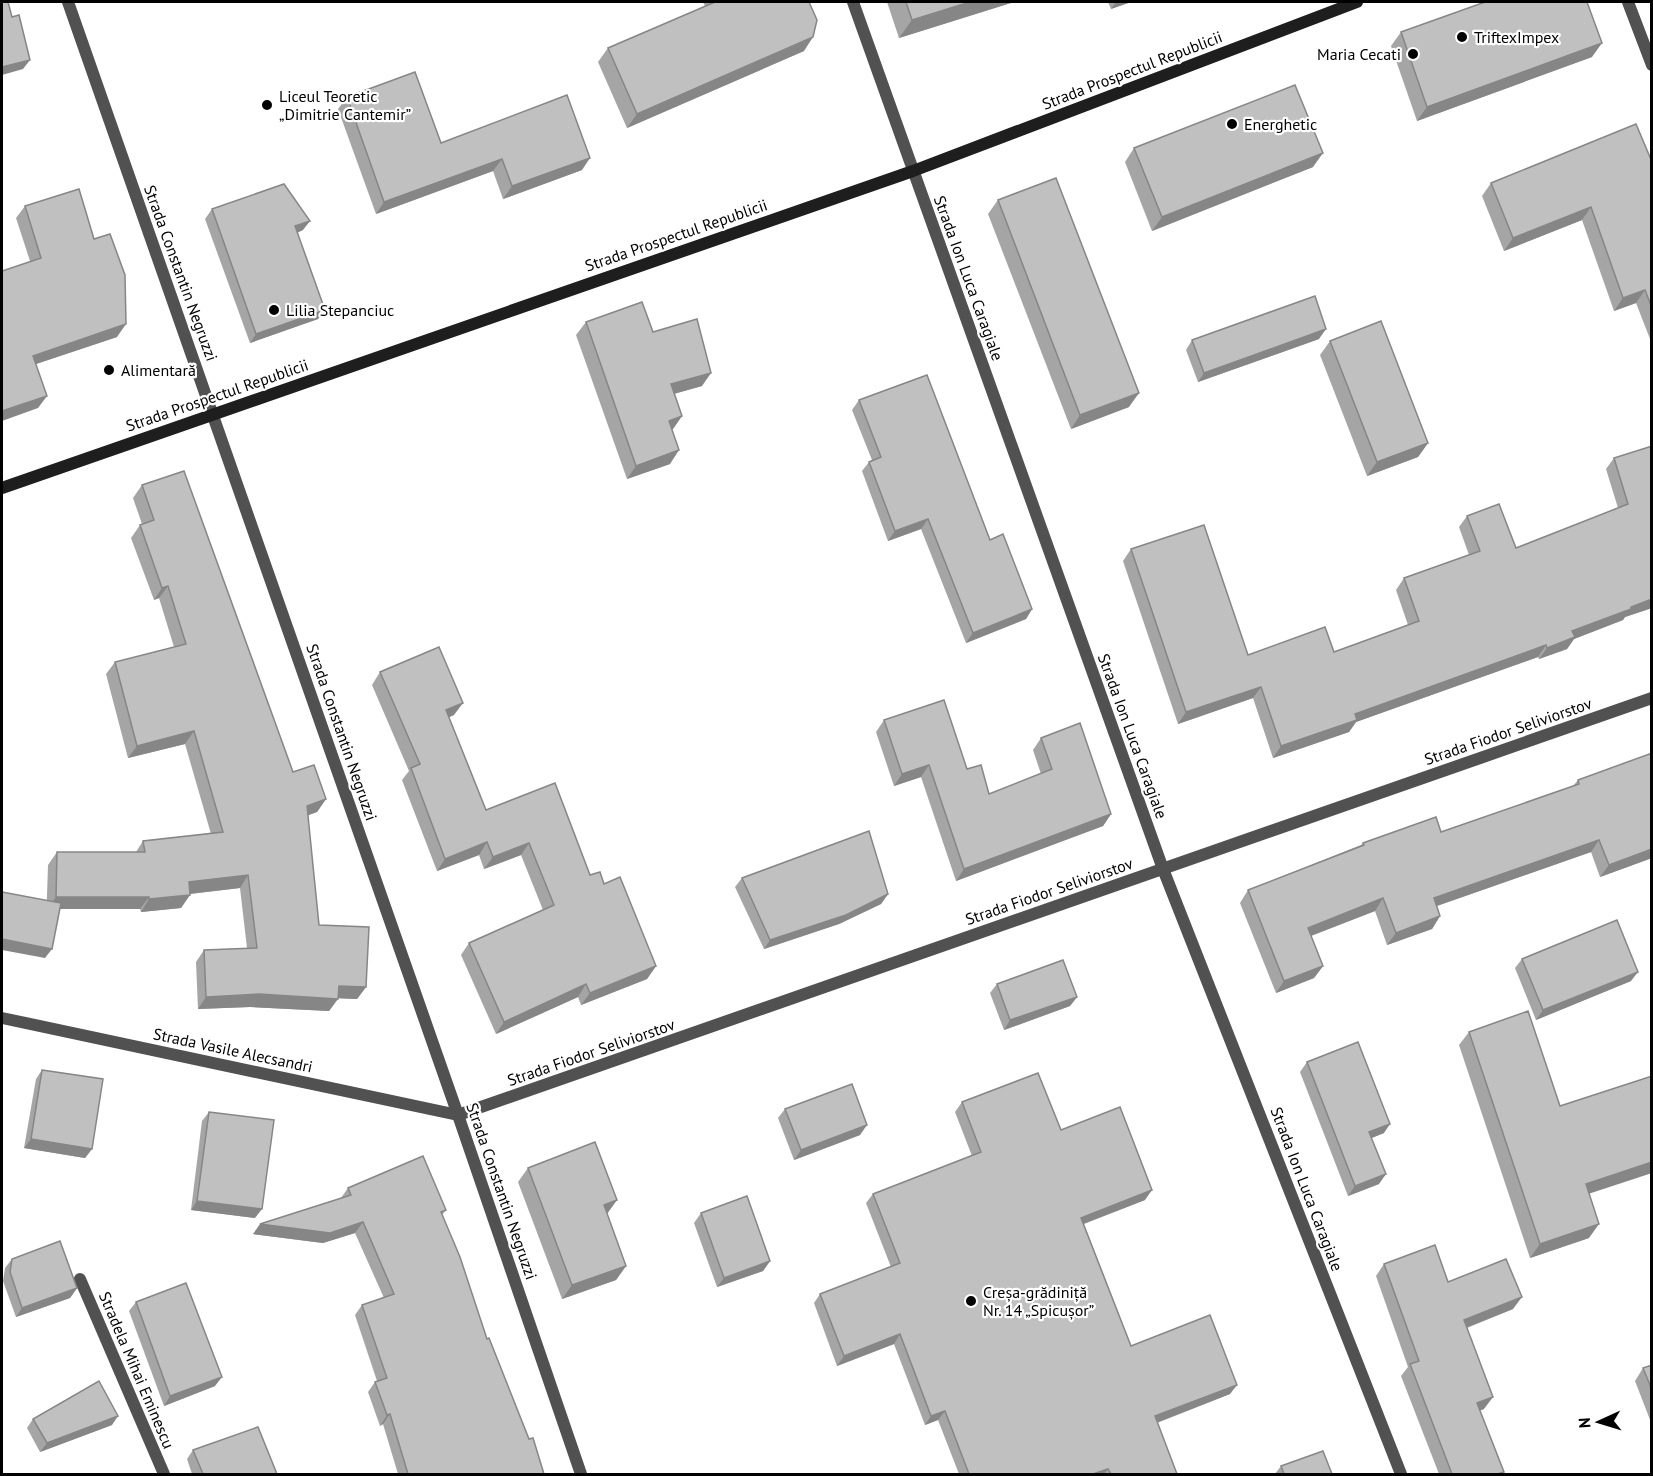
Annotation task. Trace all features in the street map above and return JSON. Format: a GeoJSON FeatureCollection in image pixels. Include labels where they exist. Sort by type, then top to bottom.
{"type":"FeatureCollection","features":[{"type":"Feature","properties":{"kind":"main road","name":"Strada Prospectul Republicii"},"geometry":{"type":"LineString","coordinates":[[2,488],[913,171],[1357,2]]}},
{"type":"Feature","properties":{"kind":"street","name":"Strada Constantin Negruzzi"},"geometry":{"type":"LineString","coordinates":[[68,2],[214,413],[581,1474]]}},
{"type":"Feature","properties":{"kind":"street","name":"Strada Ion Luca Caragiale"},"geometry":{"type":"LineString","coordinates":[[853,2],[1163,869],[1401,1474]]}},
{"type":"Feature","properties":{"kind":"street"},"geometry":{"type":"LineString","coordinates":[[1628,2],[1652,65]]}},
{"type":"Feature","properties":{"kind":"street","name":"Strada Fiodor Seliviorstov"},"geometry":{"type":"LineString","coordinates":[[458,1115],[1652,698]]}},
{"type":"Feature","properties":{"kind":"street","name":"Strada Vasile Alecsandri"},"geometry":{"type":"LineString","coordinates":[[2,1018],[458,1115]]}},
{"type":"Feature","properties":{"kind":"street","name":"Stradela Mihai Eminescu"},"geometry":{"type":"LineString","coordinates":[[80,1279],[164,1474]]}},
{"type":"Feature","properties":{"kind":"building"},"geometry":{"type":"Polygon","coordinates":[[[2,2],[8,2],[12,17],[19,15],[30,60],[2,67],[2,2]]]}},
{"type":"Feature","properties":{"kind":"building"},"geometry":{"type":"Polygon","coordinates":[[[715,2],[809,2],[817,20],[813,37],[637,114],[608,48],[715,2]]]}},
{"type":"Feature","properties":{"kind":"building"},"geometry":{"type":"Polygon","coordinates":[[[906,2],[970,2],[912,20],[906,2]]]}},
{"type":"Feature","properties":{"kind":"building"},"geometry":{"type":"Polygon","coordinates":[[[1485,2],[1587,2],[1602,43],[1427,107],[1401,32],[1485,2]]]}},
{"type":"Feature","properties":{"kind":"building"},"geometry":{"type":"Polygon","coordinates":[[[415,72],[441,143],[567,95],[590,158],[512,186],[502,159],[384,202],[347,97],[415,72]]]}},
{"type":"Feature","properties":{"kind":"building"},"geometry":{"type":"Polygon","coordinates":[[[1295,85],[1323,153],[1162,217],[1134,148],[1295,85]]]}},
{"type":"Feature","properties":{"kind":"building"},"geometry":{"type":"Polygon","coordinates":[[[1636,124],[1652,162],[1652,308],[1645,290],[1623,298],[1591,207],[1513,238],[1491,183],[1636,124]]]}},
{"type":"Feature","properties":{"kind":"building"},"geometry":{"type":"Polygon","coordinates":[[[1056,178],[1139,393],[1080,415],[998,200],[1056,178]]]}},
{"type":"Feature","properties":{"kind":"building"},"geometry":{"type":"Polygon","coordinates":[[[284,184],[310,221],[295,226],[325,310],[256,334],[212,209],[284,184]]]}},
{"type":"Feature","properties":{"kind":"building"},"geometry":{"type":"Polygon","coordinates":[[[79,189],[94,239],[110,234],[125,275],[126,324],[33,356],[47,396],[2,411],[2,271],[41,258],[25,206],[79,189]]]}},
{"type":"Feature","properties":{"kind":"building"},"geometry":{"type":"Polygon","coordinates":[[[1315,296],[1326,329],[1204,373],[1192,340],[1315,296]]]}},
{"type":"Feature","properties":{"kind":"building"},"geometry":{"type":"Polygon","coordinates":[[[642,302],[653,332],[697,319],[711,373],[671,384],[682,416],[669,421],[679,450],[636,466],[586,322],[642,302]]]}},
{"type":"Feature","properties":{"kind":"building"},"geometry":{"type":"Polygon","coordinates":[[[1381,321],[1428,443],[1377,462],[1330,341],[1381,321]]]}},
{"type":"Feature","properties":{"kind":"building"},"geometry":{"type":"Polygon","coordinates":[[[927,375],[990,540],[1003,534],[1032,609],[973,633],[928,519],[895,531],[869,462],[881,457],[859,400],[927,375]]]}},
{"type":"Feature","properties":{"kind":"building"},"geometry":{"type":"Polygon","coordinates":[[[1652,446],[1652,599],[1572,631],[1575,637],[1547,648],[1546,645],[1355,714],[1357,720],[1281,746],[1261,687],[1186,712],[1131,549],[1204,525],[1248,655],[1325,627],[1334,652],[1419,621],[1404,578],[1480,551],[1467,516],[1499,504],[1516,548],[1628,504],[1614,458],[1652,446]]]}},
{"type":"Feature","properties":{"kind":"building"},"geometry":{"type":"Polygon","coordinates":[[[184,471],[293,772],[314,765],[326,799],[307,806],[319,925],[369,927],[366,987],[339,986],[338,999],[259,994],[206,997],[204,950],[257,948],[248,875],[189,882],[190,895],[149,899],[149,897],[56,897],[57,852],[145,852],[143,841],[223,832],[194,731],[137,746],[115,662],[186,644],[168,586],[162,588],[140,525],[154,520],[142,485],[184,471]]]}},
{"type":"Feature","properties":{"kind":"building"},"geometry":{"type":"Polygon","coordinates":[[[439,647],[463,703],[446,710],[486,810],[555,783],[590,875],[600,872],[604,884],[620,877],[656,966],[590,993],[586,984],[504,1022],[469,943],[554,905],[529,843],[493,857],[487,842],[445,859],[411,768],[420,764],[380,672],[439,647]]]}},
{"type":"Feature","properties":{"kind":"building"},"geometry":{"type":"Polygon","coordinates":[[[944,700],[967,769],[981,765],[989,794],[1052,769],[1041,738],[1080,723],[1111,814],[964,869],[929,765],[902,774],[884,720],[944,700]]]}},
{"type":"Feature","properties":{"kind":"building"},"geometry":{"type":"Polygon","coordinates":[[[1652,753],[1652,849],[1609,865],[1599,840],[1434,898],[1440,916],[1396,933],[1383,898],[1308,928],[1323,966],[1284,981],[1248,890],[1364,845],[1363,843],[1436,817],[1441,832],[1579,784],[1578,780],[1652,753]]]}},
{"type":"Feature","properties":{"kind":"building"},"geometry":{"type":"Polygon","coordinates":[[[869,831],[888,894],[846,915],[770,940],[742,878],[869,831]]]}},
{"type":"Feature","properties":{"kind":"building"},"geometry":{"type":"Polygon","coordinates":[[[2,892],[61,903],[52,949],[2,939],[2,892]]]}},
{"type":"Feature","properties":{"kind":"building"},"geometry":{"type":"Polygon","coordinates":[[[1617,920],[1638,972],[1543,1010],[1522,959],[1617,920]]]}},
{"type":"Feature","properties":{"kind":"building"},"geometry":{"type":"Polygon","coordinates":[[[1063,960],[1077,997],[1010,1020],[997,984],[1063,960]]]}},
{"type":"Feature","properties":{"kind":"building"},"geometry":{"type":"Polygon","coordinates":[[[1528,1011],[1560,1106],[1652,1076],[1652,1162],[1586,1184],[1599,1224],[1540,1244],[1469,1032],[1528,1011]]]}},
{"type":"Feature","properties":{"kind":"building"},"geometry":{"type":"Polygon","coordinates":[[[1358,1042],[1390,1124],[1369,1132],[1386,1174],[1355,1186],[1307,1062],[1358,1042]]]}},
{"type":"Feature","properties":{"kind":"building"},"geometry":{"type":"Polygon","coordinates":[[[42,1070],[103,1079],[92,1149],[31,1139],[42,1070]]]}},
{"type":"Feature","properties":{"kind":"building"},"geometry":{"type":"Polygon","coordinates":[[[1038,1073],[1061,1130],[1120,1107],[1152,1190],[1081,1218],[1131,1346],[1210,1315],[1237,1385],[1155,1416],[1177,1474],[1111,1474],[1108,1469],[1093,1474],[969,1474],[945,1411],[931,1416],[900,1334],[844,1356],[820,1294],[900,1263],[873,1194],[981,1152],[962,1102],[1038,1073]]]}},
{"type":"Feature","properties":{"kind":"building"},"geometry":{"type":"Polygon","coordinates":[[[852,1084],[867,1125],[801,1150],[785,1109],[852,1084]]]}},
{"type":"Feature","properties":{"kind":"building"},"geometry":{"type":"Polygon","coordinates":[[[209,1112],[274,1120],[262,1209],[197,1201],[209,1112]]]}},
{"type":"Feature","properties":{"kind":"building"},"geometry":{"type":"Polygon","coordinates":[[[595,1142],[617,1200],[604,1205],[626,1266],[572,1285],[528,1168],[595,1142]]]}},
{"type":"Feature","properties":{"kind":"building"},"geometry":{"type":"Polygon","coordinates":[[[423,1156],[446,1210],[441,1212],[460,1257],[487,1339],[489,1338],[529,1439],[533,1438],[544,1474],[408,1474],[390,1414],[387,1415],[375,1382],[387,1378],[362,1305],[394,1294],[363,1222],[330,1233],[260,1224],[351,1195],[348,1188],[423,1156]]]}},
{"type":"Feature","properties":{"kind":"building"},"geometry":{"type":"Polygon","coordinates":[[[747,1196],[770,1261],[724,1278],[701,1213],[747,1196]]]}},
{"type":"Feature","properties":{"kind":"building"},"geometry":{"type":"Polygon","coordinates":[[[60,1241],[77,1288],[22,1308],[10,1272],[12,1259],[60,1241]]]}},
{"type":"Feature","properties":{"kind":"building"},"geometry":{"type":"Polygon","coordinates":[[[1435,1245],[1448,1282],[1506,1259],[1522,1297],[1464,1320],[1493,1397],[1477,1403],[1504,1472],[1452,1474],[1410,1364],[1419,1361],[1384,1264],[1435,1245]]]}},
{"type":"Feature","properties":{"kind":"building"},"geometry":{"type":"Polygon","coordinates":[[[186,1283],[222,1377],[170,1396],[136,1302],[186,1283]]]}},
{"type":"Feature","properties":{"kind":"building"},"geometry":{"type":"Polygon","coordinates":[[[1652,1365],[1652,1390],[1643,1368],[1652,1365]]]}},
{"type":"Feature","properties":{"kind":"building"},"geometry":{"type":"Polygon","coordinates":[[[99,1381],[118,1416],[47,1443],[33,1419],[99,1381]]]}},
{"type":"Feature","properties":{"kind":"building"},"geometry":{"type":"Polygon","coordinates":[[[258,1427],[277,1474],[203,1474],[193,1450],[258,1427]]]}},
{"type":"Feature","properties":{"kind":"building"},"geometry":{"type":"Polygon","coordinates":[[[1323,1451],[1332,1474],[1284,1474],[1281,1466],[1323,1451]]]}},
{"type":"Feature","properties":{"kind":"place","name":"TriftexImpex"},"geometry":{"type":"Point","coordinates":[1462,37]}},
{"type":"Feature","properties":{"kind":"place","name":"Maria Cecati"},"geometry":{"type":"Point","coordinates":[1413,54]}},
{"type":"Feature","properties":{"kind":"place","name":"Liceul Teoretic „Dimitrie Cantemir”"},"geometry":{"type":"Point","coordinates":[267,105]}},
{"type":"Feature","properties":{"kind":"place","name":"Energhetic"},"geometry":{"type":"Point","coordinates":[1232,124]}},
{"type":"Feature","properties":{"kind":"place","name":"Lilia Stepanciuc"},"geometry":{"type":"Point","coordinates":[274,310]}},
{"type":"Feature","properties":{"kind":"place","name":"Alimentară"},"geometry":{"type":"Point","coordinates":[109,370]}},
{"type":"Feature","properties":{"kind":"place","name":"Creșa-grădiniță Nr. 14 „Spicușor”"},"geometry":{"type":"Point","coordinates":[971,1301]}}]}
